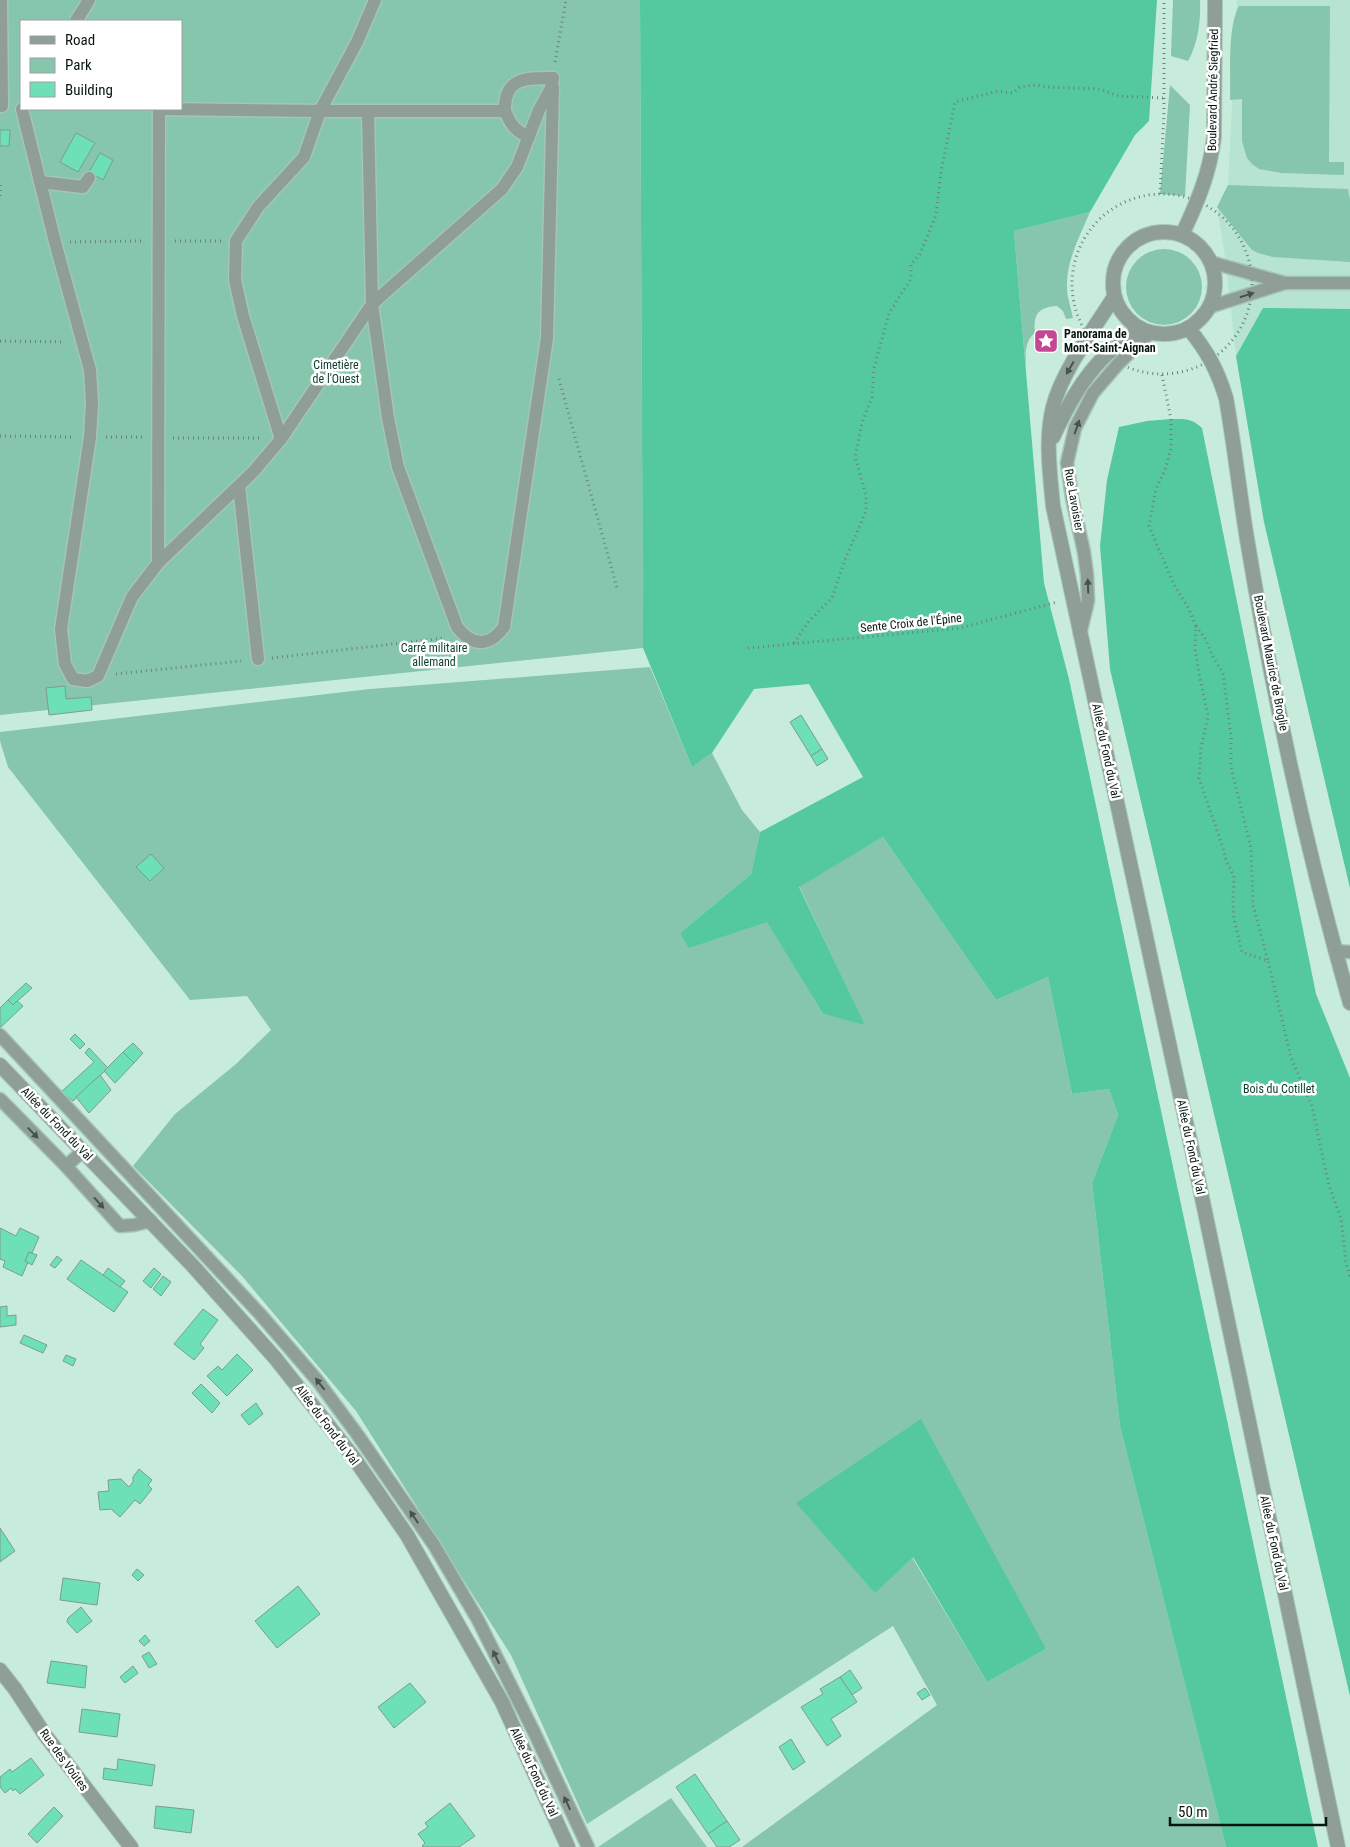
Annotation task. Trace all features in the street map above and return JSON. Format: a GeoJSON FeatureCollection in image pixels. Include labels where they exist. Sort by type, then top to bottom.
{"type":"FeatureCollection","features":[{"type":"Feature","properties":{"kind":"street","name":"Boulevard André Siegfried"},"geometry":{"type":"LineString","coordinates":[[1182,235],[1198,200],[1212,159],[1214,137],[1215,0]]}},
{"type":"Feature","properties":{"kind":"street"},"geometry":{"type":"LineString","coordinates":[[1156,232],[1182,235],[1196,243],[1204,251],[1210,262],[1215,280],[1209,307],[1200,320],[1189,328],[1172,334],[1145,331],[1124,316],[1114,297],[1112,286],[1116,265],[1127,247],[1136,240],[1156,232]]}},
{"type":"Feature","properties":{"kind":"street","name":"Allée du Fond du Val"},"geometry":{"type":"LineString","coordinates":[[1114,297],[1066,374],[1053,406],[1048,446],[1053,506],[1188,1130],[1338,1847]]}},
{"type":"Feature","properties":{"kind":"street","name":"Boulevard Maurice de Broglie"},"geometry":{"type":"LineString","coordinates":[[1189,328],[1212,360],[1220,377],[1226,398],[1246,533],[1296,791],[1335,951],[1350,1003]]}},
{"type":"Feature","properties":{"kind":"street"},"geometry":{"type":"LineString","coordinates":[[1048,446],[1067,406],[1085,379],[1107,355],[1145,331]]}},
{"type":"Feature","properties":{"kind":"street","name":"Allée du Fond du Val"},"geometry":{"type":"LineString","coordinates":[[0,1064],[193,1266],[276,1360],[354,1458],[407,1535],[502,1702],[568,1847]]}},
{"type":"Feature","properties":{"kind":"street","name":"Rue des Voûtes"},"geometry":{"type":"LineString","coordinates":[[0,1670],[15,1689],[45,1735],[131,1847]]}},
{"type":"Feature","properties":{"kind":"lane"},"geometry":{"type":"LineString","coordinates":[[1,0],[1,106],[20,108]]}},
{"type":"Feature","properties":{"kind":"lane"},"geometry":{"type":"LineString","coordinates":[[77,20],[89,0]]}},
{"type":"Feature","properties":{"kind":"lane"},"geometry":{"type":"LineString","coordinates":[[281,439],[243,316],[236,280],[236,241],[258,207],[304,158],[320,111],[357,42],[375,0]]}},
{"type":"Feature","properties":{"kind":"lane"},"geometry":{"type":"LineString","coordinates":[[529,137],[518,132],[510,125],[505,111],[508,95],[512,86],[518,81],[528,78],[553,78]]}},
{"type":"Feature","properties":{"kind":"lane"},"geometry":{"type":"LineString","coordinates":[[368,111],[372,304],[388,418],[398,467],[458,627],[464,636],[476,641],[485,641],[496,637],[504,627],[547,338],[553,78]]}},
{"type":"Feature","properties":{"kind":"lane"},"geometry":{"type":"LineString","coordinates":[[22,110],[90,370],[92,404],[90,437],[61,629],[65,664],[73,679],[87,681],[98,676],[132,597],[158,563],[254,471],[281,439],[372,304],[502,189],[517,168],[539,110],[551,88],[553,78]]}},
{"type":"Feature","properties":{"kind":"lane"},"geometry":{"type":"LineString","coordinates":[[182,109],[505,111]]}},
{"type":"Feature","properties":{"kind":"lane"},"geometry":{"type":"LineString","coordinates":[[158,563],[161,110]]}},
{"type":"Feature","properties":{"kind":"lane"},"geometry":{"type":"LineString","coordinates":[[40,182],[83,187],[89,178]]}},
{"type":"Feature","properties":{"kind":"lane"},"geometry":{"type":"LineString","coordinates":[[1210,262],[1285,283],[1350,283]]}},
{"type":"Feature","properties":{"kind":"lane"},"geometry":{"type":"LineString","coordinates":[[1209,307],[1285,283]]}},
{"type":"Feature","properties":{"kind":"lane","name":"Rue Lavoisier"},"geometry":{"type":"LineString","coordinates":[[1080,634],[1088,601],[1084,552],[1072,498],[1068,463],[1075,428],[1093,393],[1145,331]]}},
{"type":"Feature","properties":{"kind":"lane"},"geometry":{"type":"LineString","coordinates":[[239,486],[258,660]]}},
{"type":"Feature","properties":{"kind":"lane"},"geometry":{"type":"LineString","coordinates":[[1335,951],[1350,952]]}},
{"type":"Feature","properties":{"kind":"lane"},"geometry":{"type":"LineString","coordinates":[[0,1035],[224,1274],[317,1380],[357,1434],[434,1545],[478,1620],[534,1732],[588,1847]]}},
{"type":"Feature","properties":{"kind":"lane"},"geometry":{"type":"LineString","coordinates":[[0,1098],[66,1166],[120,1226],[151,1221]]}},
{"type":"Feature","properties":{"kind":"lane"},"geometry":{"type":"LineString","coordinates":[[66,1166],[83,1151]]}},
{"type":"Feature","properties":{"kind":"path"},"geometry":{"type":"LineString","coordinates":[[553,78],[566,0]]}},
{"type":"Feature","properties":{"kind":"path"},"geometry":{"type":"LineString","coordinates":[[1160,194],[1164,98],[1164,0]]}},
{"type":"Feature","properties":{"kind":"path"},"geometry":{"type":"LineString","coordinates":[[794,643],[809,621],[832,598],[845,560],[866,511],[866,495],[855,457],[862,423],[872,397],[874,368],[888,313],[911,279],[911,264],[920,254],[936,215],[941,172],[955,102],[998,91],[1012,93],[1020,87],[1035,85],[1048,88],[1100,90],[1120,96],[1164,98]]}},
{"type":"Feature","properties":{"kind":"path"},"geometry":{"type":"LineString","coordinates":[[0,183],[0,196]]}},
{"type":"Feature","properties":{"kind":"path"},"geometry":{"type":"LineString","coordinates":[[0,341],[83,343]]}},
{"type":"Feature","properties":{"kind":"path"},"geometry":{"type":"LineString","coordinates":[[557,375],[617,588]]}},
{"type":"Feature","properties":{"kind":"path"},"geometry":{"type":"LineString","coordinates":[[1162,375],[1171,419],[1172,449],[1166,470],[1156,489],[1149,526],[1174,585],[1223,673],[1232,737],[1231,767],[1251,848],[1253,905],[1291,1058],[1312,1106],[1329,1186],[1341,1218],[1346,1263],[1350,1277]]}},
{"type":"Feature","properties":{"kind":"path","name":"Sente Croix de l'Épine"},"geometry":{"type":"LineString","coordinates":[[748,648],[960,628],[1072,598]]}},
{"type":"Feature","properties":{"kind":"path"},"geometry":{"type":"LineString","coordinates":[[1196,626],[1195,648],[1208,716],[1200,748],[1199,778],[1226,861],[1234,876],[1234,919],[1242,952],[1268,961]]}},
{"type":"Feature","properties":{"kind":"path"},"geometry":{"type":"LineString","coordinates":[[98,676],[464,636]]}},
{"type":"Feature","properties":{"kind":"shaded area"},"geometry":{"type":"Polygon","coordinates":[[[1237,0],[1350,0],[1350,888],[1264,522],[1236,356],[1225,257],[1217,207],[1228,185],[1237,0]]]}},
{"type":"Feature","properties":{"kind":"green space","name":"Cimetière de l'Ouest"},"geometry":{"type":"Polygon","coordinates":[[[0,0],[640,0],[643,648],[0,715],[0,0]]]}},
{"type":"Feature","properties":{"kind":"green space"},"geometry":{"type":"Polygon","coordinates":[[[640,0],[1157,0],[1149,121],[1135,135],[1090,212],[1014,231],[1044,583],[1069,679],[1318,1847],[1226,1847],[1120,1426],[1092,1183],[1118,1115],[1109,1089],[1072,1094],[1048,977],[996,1000],[883,837],[799,887],[865,1025],[823,1014],[767,922],[689,948],[680,933],[751,874],[760,832],[863,777],[809,684],[754,689],[712,753],[692,767],[643,648],[640,0]]]}},
{"type":"Feature","properties":{"kind":"green space"},"geometry":{"type":"Polygon","coordinates":[[[1173,0],[1200,0],[1198,32],[1188,61],[1171,56],[1173,0]]]}},
{"type":"Feature","properties":{"kind":"green space"},"geometry":{"type":"Polygon","coordinates":[[[1239,6],[1330,6],[1329,162],[1344,162],[1344,175],[1281,173],[1259,169],[1247,158],[1242,141],[1242,99],[1230,100],[1231,39],[1235,15],[1239,6]]]}},
{"type":"Feature","properties":{"kind":"green space"},"geometry":{"type":"Polygon","coordinates":[[[1170,85],[1190,105],[1185,196],[1160,194],[1170,85]]]}},
{"type":"Feature","properties":{"kind":"green space"},"geometry":{"type":"Polygon","coordinates":[[[1228,185],[1348,189],[1350,200],[1350,262],[1273,257],[1252,250],[1217,207],[1228,185]]]}},
{"type":"Feature","properties":{"kind":"green space"},"geometry":{"type":"Polygon","coordinates":[[[1090,212],[1074,249],[1067,277],[1068,299],[1073,318],[1066,319],[1063,311],[1057,306],[1045,308],[1038,313],[1035,321],[1035,333],[1027,345],[1026,371],[1014,231],[1090,212]]]}},
{"type":"Feature","properties":{"kind":"green space"},"geometry":{"type":"Polygon","coordinates":[[[1164,249],[1179,252],[1191,260],[1199,272],[1202,287],[1199,302],[1191,314],[1179,322],[1164,325],[1149,322],[1137,314],[1129,302],[1126,287],[1129,272],[1137,260],[1149,252],[1164,249]]]}},
{"type":"Feature","properties":{"kind":"green space"},"geometry":{"type":"Polygon","coordinates":[[[1263,308],[1350,309],[1350,888],[1264,522],[1236,356],[1263,308]]]}},
{"type":"Feature","properties":{"kind":"green space","name":"Bois du Cotillet"},"geometry":{"type":"Polygon","coordinates":[[[1171,419],[1195,422],[1202,428],[1316,994],[1350,1078],[1350,1696],[1110,669],[1100,546],[1107,480],[1119,427],[1147,421],[1171,419]]]}},
{"type":"Feature","properties":{"kind":"green space"},"geometry":{"type":"Polygon","coordinates":[[[650,667],[692,767],[712,753],[742,810],[760,832],[751,874],[680,933],[767,921],[823,1014],[864,1024],[799,886],[883,837],[996,1000],[1048,977],[1072,1094],[1109,1089],[1118,1115],[1092,1183],[1120,1426],[1226,1847],[742,1847],[937,1705],[893,1626],[587,1824],[511,1655],[356,1411],[242,1276],[133,1166],[175,1114],[236,1064],[271,1030],[247,996],[190,1000],[8,767],[0,741],[0,732],[370,689],[650,667]],[[912,1557],[987,1682],[1046,1649],[912,1557]]]}},
{"type":"Feature","properties":{"kind":"green space"},"geometry":{"type":"Polygon","coordinates":[[[921,1419],[1046,1649],[987,1682],[913,1557],[875,1593],[796,1503],[921,1419]]]}},
{"type":"Feature","properties":{"kind":"green space"},"geometry":{"type":"Polygon","coordinates":[[[671,1798],[707,1847],[598,1847],[671,1798]]]}},
{"type":"Feature","properties":{"kind":"building"},"geometry":{"type":"Polygon","coordinates":[[[0,130],[10,130],[9,146],[0,146],[0,130]]]}},
{"type":"Feature","properties":{"kind":"building"},"geometry":{"type":"Polygon","coordinates":[[[76,133],[95,143],[78,172],[60,162],[76,133]]]}},
{"type":"Feature","properties":{"kind":"building"},"geometry":{"type":"Polygon","coordinates":[[[100,153],[113,160],[103,180],[89,172],[100,153]]]}},
{"type":"Feature","properties":{"kind":"building"},"geometry":{"type":"Polygon","coordinates":[[[65,686],[66,699],[91,697],[92,710],[49,715],[46,688],[65,686]]]}},
{"type":"Feature","properties":{"kind":"building"},"geometry":{"type":"Polygon","coordinates":[[[801,715],[822,749],[811,756],[790,722],[801,715]]]}},
{"type":"Feature","properties":{"kind":"building"},"geometry":{"type":"Polygon","coordinates":[[[822,749],[828,759],[817,766],[811,756],[822,749]]]}},
{"type":"Feature","properties":{"kind":"building"},"geometry":{"type":"Polygon","coordinates":[[[151,854],[164,868],[150,881],[136,867],[151,854]]]}},
{"type":"Feature","properties":{"kind":"building"},"geometry":{"type":"Polygon","coordinates":[[[26,983],[32,988],[13,1005],[8,1000],[26,983]]]}},
{"type":"Feature","properties":{"kind":"building"},"geometry":{"type":"Polygon","coordinates":[[[8,1000],[13,1005],[17,1001],[23,1006],[0,1028],[0,1008],[8,1000]]]}},
{"type":"Feature","properties":{"kind":"building"},"geometry":{"type":"Polygon","coordinates":[[[75,1034],[85,1044],[80,1049],[70,1039],[75,1034]]]}},
{"type":"Feature","properties":{"kind":"building"},"geometry":{"type":"Polygon","coordinates":[[[133,1043],[143,1053],[134,1063],[123,1052],[133,1043]]]}},
{"type":"Feature","properties":{"kind":"building"},"geometry":{"type":"Polygon","coordinates":[[[89,1048],[108,1068],[73,1101],[61,1092],[94,1062],[85,1053],[89,1048]]]}},
{"type":"Feature","properties":{"kind":"building"},"geometry":{"type":"Polygon","coordinates":[[[123,1052],[134,1063],[115,1083],[104,1071],[123,1052]]]}},
{"type":"Feature","properties":{"kind":"building"},"geometry":{"type":"Polygon","coordinates":[[[100,1075],[111,1090],[89,1113],[76,1097],[100,1075]]]}},
{"type":"Feature","properties":{"kind":"building"},"geometry":{"type":"Polygon","coordinates":[[[0,1228],[16,1236],[20,1228],[39,1237],[32,1253],[29,1252],[25,1261],[28,1262],[22,1276],[3,1267],[5,1261],[0,1259],[0,1228]]]}},
{"type":"Feature","properties":{"kind":"building"},"geometry":{"type":"Polygon","coordinates":[[[29,1252],[37,1255],[32,1265],[25,1261],[29,1252]]]}},
{"type":"Feature","properties":{"kind":"building"},"geometry":{"type":"Polygon","coordinates":[[[57,1256],[62,1260],[55,1268],[50,1265],[57,1256]]]}},
{"type":"Feature","properties":{"kind":"building"},"geometry":{"type":"Polygon","coordinates":[[[81,1260],[128,1292],[114,1312],[67,1279],[81,1260]]]}},
{"type":"Feature","properties":{"kind":"building"},"geometry":{"type":"Polygon","coordinates":[[[108,1268],[125,1281],[120,1287],[103,1275],[108,1268]]]}},
{"type":"Feature","properties":{"kind":"building"},"geometry":{"type":"Polygon","coordinates":[[[154,1268],[161,1274],[151,1288],[143,1281],[154,1268]]]}},
{"type":"Feature","properties":{"kind":"building"},"geometry":{"type":"Polygon","coordinates":[[[163,1276],[171,1282],[161,1296],[153,1289],[163,1276]]]}},
{"type":"Feature","properties":{"kind":"building"},"geometry":{"type":"Polygon","coordinates":[[[7,1306],[7,1316],[16,1315],[16,1325],[0,1327],[0,1307],[7,1306]]]}},
{"type":"Feature","properties":{"kind":"building"},"geometry":{"type":"Polygon","coordinates":[[[203,1309],[218,1320],[200,1344],[204,1348],[194,1360],[174,1344],[203,1309]]]}},
{"type":"Feature","properties":{"kind":"building"},"geometry":{"type":"Polygon","coordinates":[[[24,1335],[47,1345],[43,1353],[20,1343],[24,1335]]]}},
{"type":"Feature","properties":{"kind":"building"},"geometry":{"type":"Polygon","coordinates":[[[237,1354],[253,1370],[227,1396],[207,1376],[218,1366],[222,1370],[237,1354]]]}},
{"type":"Feature","properties":{"kind":"building"},"geometry":{"type":"Polygon","coordinates":[[[66,1355],[76,1359],[73,1366],[63,1361],[66,1355]]]}},
{"type":"Feature","properties":{"kind":"building"},"geometry":{"type":"Polygon","coordinates":[[[201,1384],[220,1403],[212,1413],[192,1393],[201,1384]]]}},
{"type":"Feature","properties":{"kind":"building"},"geometry":{"type":"Polygon","coordinates":[[[256,1403],[263,1414],[249,1425],[241,1415],[256,1403]]]}},
{"type":"Feature","properties":{"kind":"building"},"geometry":{"type":"Polygon","coordinates":[[[139,1469],[152,1480],[148,1485],[152,1489],[140,1504],[135,1500],[120,1517],[111,1509],[100,1510],[98,1492],[109,1491],[108,1480],[121,1479],[129,1487],[139,1469]]]}},
{"type":"Feature","properties":{"kind":"building"},"geometry":{"type":"Polygon","coordinates":[[[0,1528],[15,1551],[0,1562],[0,1528]]]}},
{"type":"Feature","properties":{"kind":"building"},"geometry":{"type":"Polygon","coordinates":[[[137,1569],[144,1575],[138,1581],[132,1575],[137,1569]]]}},
{"type":"Feature","properties":{"kind":"building"},"geometry":{"type":"Polygon","coordinates":[[[63,1578],[100,1583],[97,1605],[60,1600],[63,1578]]]}},
{"type":"Feature","properties":{"kind":"building"},"geometry":{"type":"Polygon","coordinates":[[[298,1586],[320,1614],[277,1648],[255,1621],[298,1586]]]}},
{"type":"Feature","properties":{"kind":"building"},"geometry":{"type":"Polygon","coordinates":[[[81,1607],[92,1621],[77,1633],[67,1622],[68,1618],[81,1607]]]}},
{"type":"Feature","properties":{"kind":"building"},"geometry":{"type":"Polygon","coordinates":[[[145,1635],[150,1641],[144,1646],[139,1641],[145,1635]]]}},
{"type":"Feature","properties":{"kind":"building"},"geometry":{"type":"Polygon","coordinates":[[[149,1652],[157,1664],[149,1668],[142,1656],[149,1652]]]}},
{"type":"Feature","properties":{"kind":"building"},"geometry":{"type":"Polygon","coordinates":[[[51,1661],[87,1666],[85,1688],[47,1683],[51,1661]]]}},
{"type":"Feature","properties":{"kind":"building"},"geometry":{"type":"Polygon","coordinates":[[[133,1666],[138,1673],[125,1683],[120,1677],[133,1666]]]}},
{"type":"Feature","properties":{"kind":"building"},"geometry":{"type":"Polygon","coordinates":[[[850,1670],[862,1688],[852,1695],[840,1677],[850,1670]]]}},
{"type":"Feature","properties":{"kind":"building"},"geometry":{"type":"Polygon","coordinates":[[[840,1677],[857,1702],[831,1719],[841,1736],[827,1746],[801,1707],[823,1694],[820,1689],[840,1677]]]}},
{"type":"Feature","properties":{"kind":"building"},"geometry":{"type":"Polygon","coordinates":[[[410,1683],[426,1702],[394,1728],[378,1707],[410,1683]]]}},
{"type":"Feature","properties":{"kind":"building"},"geometry":{"type":"Polygon","coordinates":[[[925,1688],[930,1695],[922,1700],[917,1693],[925,1688]]]}},
{"type":"Feature","properties":{"kind":"building"},"geometry":{"type":"Polygon","coordinates":[[[82,1709],[120,1714],[117,1737],[79,1732],[82,1709]]]}},
{"type":"Feature","properties":{"kind":"building"},"geometry":{"type":"Polygon","coordinates":[[[791,1739],[805,1762],[793,1770],[779,1747],[791,1739]]]}},
{"type":"Feature","properties":{"kind":"building"},"geometry":{"type":"Polygon","coordinates":[[[31,1758],[44,1775],[20,1794],[11,1788],[5,1793],[0,1787],[0,1777],[10,1769],[12,1772],[31,1758]]]}},
{"type":"Feature","properties":{"kind":"building"},"geometry":{"type":"Polygon","coordinates":[[[118,1759],[155,1765],[152,1786],[103,1779],[104,1768],[117,1770],[118,1759]]]}},
{"type":"Feature","properties":{"kind":"building"},"geometry":{"type":"Polygon","coordinates":[[[695,1774],[727,1821],[708,1834],[676,1787],[695,1774]]]}},
{"type":"Feature","properties":{"kind":"building"},"geometry":{"type":"Polygon","coordinates":[[[450,1803],[475,1836],[459,1847],[423,1847],[425,1843],[418,1834],[428,1827],[425,1823],[450,1803]]]}},
{"type":"Feature","properties":{"kind":"building"},"geometry":{"type":"Polygon","coordinates":[[[156,1806],[194,1810],[191,1833],[154,1828],[156,1806]]]}},
{"type":"Feature","properties":{"kind":"building"},"geometry":{"type":"Polygon","coordinates":[[[54,1807],[63,1816],[37,1843],[28,1834],[54,1807]]]}},
{"type":"Feature","properties":{"kind":"building"},"geometry":{"type":"Polygon","coordinates":[[[727,1821],[740,1840],[729,1847],[717,1847],[708,1834],[727,1821]]]}},
{"type":"Feature","properties":{"kind":"place","name":"Panorama de Mont-Saint-Aignan"},"geometry":{"type":"Point","coordinates":[1046,341]}},
{"type":"Feature","properties":{"kind":"park label","name":"Carré militaire allemand"},"geometry":{"type":"Point","coordinates":[434,655]}}]}
